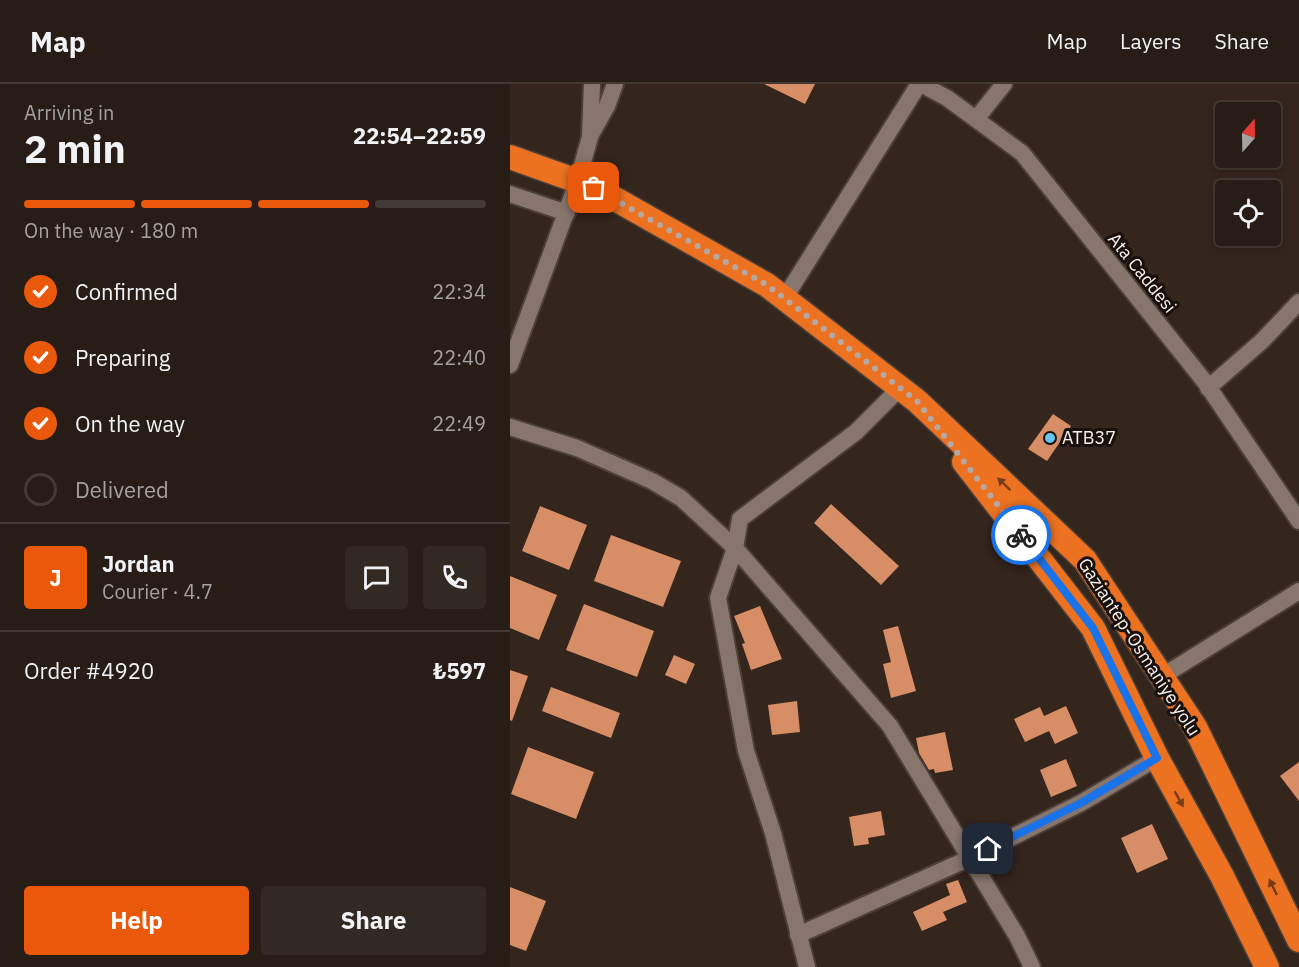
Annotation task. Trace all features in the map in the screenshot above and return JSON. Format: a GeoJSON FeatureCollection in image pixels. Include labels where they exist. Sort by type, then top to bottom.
{"type":"FeatureCollection","features":[{"type":"Feature","properties":{"kind":"highway","name":"Gaziantep-Osmaniye yolu"},"geometry":{"type":"LineString","coordinates":[[510,157],[578,180],[767,285],[909,395],[1085,560],[1195,727],[1299,940]]}},
{"type":"Feature","properties":{"kind":"highway","name":"Gaziantep-Osmaniye yolu"},"geometry":{"type":"LineString","coordinates":[[909,395],[1093,628],[1157,758],[1222,876],[1267,967]]}},
{"type":"Feature","properties":{"kind":"street"},"geometry":{"type":"LineString","coordinates":[[590,137],[592,84]]}},
{"type":"Feature","properties":{"kind":"street"},"geometry":{"type":"LineString","coordinates":[[510,365],[567,213],[590,137],[607,106],[615,84]]}},
{"type":"Feature","properties":{"kind":"street"},"geometry":{"type":"LineString","coordinates":[[784,299],[920,84]]}},
{"type":"Feature","properties":{"kind":"street","name":"Ata Caddesi"},"geometry":{"type":"LineString","coordinates":[[920,84],[947,98],[1022,153],[1208,388],[1299,520]]}},
{"type":"Feature","properties":{"kind":"street"},"geometry":{"type":"LineString","coordinates":[[976,119],[1004,84]]}},
{"type":"Feature","properties":{"kind":"street"},"geometry":{"type":"LineString","coordinates":[[510,194],[567,213]]}},
{"type":"Feature","properties":{"kind":"street"},"geometry":{"type":"LineString","coordinates":[[1208,388],[1262,341],[1299,302]]}},
{"type":"Feature","properties":{"kind":"street"},"geometry":{"type":"LineString","coordinates":[[807,967],[773,833],[746,751],[718,598],[735,548],[740,519],[909,395]]}},
{"type":"Feature","properties":{"kind":"street"},"geometry":{"type":"LineString","coordinates":[[510,427],[577,448],[652,481],[681,498],[735,548],[890,726],[1017,936],[1032,967]]}},
{"type":"Feature","properties":{"kind":"street"},"geometry":{"type":"LineString","coordinates":[[1161,677],[1299,591]]}},
{"type":"Feature","properties":{"kind":"street"},"geometry":{"type":"LineString","coordinates":[[798,934],[970,858],[1081,803],[1157,758]]}},
{"type":"Feature","properties":{"kind":"building"},"geometry":{"type":"Polygon","coordinates":[[[764,84],[815,84],[805,104],[764,84]]]}},
{"type":"Feature","properties":{"kind":"building","name":"ATB37"},"geometry":{"type":"Polygon","coordinates":[[[1053,414],[1071,426],[1047,461],[1028,449],[1053,414]]]}},
{"type":"Feature","properties":{"kind":"building"},"geometry":{"type":"Polygon","coordinates":[[[831,504],[899,566],[881,585],[814,523],[831,504]]]}},
{"type":"Feature","properties":{"kind":"building"},"geometry":{"type":"Polygon","coordinates":[[[540,506],[587,525],[569,570],[522,551],[540,506]]]}},
{"type":"Feature","properties":{"kind":"building"},"geometry":{"type":"Polygon","coordinates":[[[611,535],[681,561],[663,607],[594,581],[611,535]]]}},
{"type":"Feature","properties":{"kind":"building"},"geometry":{"type":"Polygon","coordinates":[[[510,576],[557,595],[539,640],[510,628],[510,576]]]}},
{"type":"Feature","properties":{"kind":"building"},"geometry":{"type":"Polygon","coordinates":[[[584,604],[654,631],[637,677],[566,650],[584,604]]]}},
{"type":"Feature","properties":{"kind":"building"},"geometry":{"type":"Polygon","coordinates":[[[760,606],[782,659],[751,670],[742,644],[745,643],[734,616],[760,606]]]}},
{"type":"Feature","properties":{"kind":"building"},"geometry":{"type":"Polygon","coordinates":[[[898,626],[916,691],[891,698],[883,664],[891,662],[883,630],[898,626]]]}},
{"type":"Feature","properties":{"kind":"building"},"geometry":{"type":"Polygon","coordinates":[[[674,655],[695,664],[686,684],[665,675],[674,655]]]}},
{"type":"Feature","properties":{"kind":"building"},"geometry":{"type":"Polygon","coordinates":[[[510,670],[528,676],[512,721],[510,720],[510,670]]]}},
{"type":"Feature","properties":{"kind":"building"},"geometry":{"type":"Polygon","coordinates":[[[551,687],[620,713],[611,738],[542,711],[551,687]]]}},
{"type":"Feature","properties":{"kind":"building"},"geometry":{"type":"Polygon","coordinates":[[[797,701],[800,732],[772,735],[768,705],[797,701]]]}},
{"type":"Feature","properties":{"kind":"building"},"geometry":{"type":"Polygon","coordinates":[[[1066,706],[1078,733],[1055,744],[1049,731],[1025,742],[1014,719],[1040,707],[1044,716],[1066,706]]]}},
{"type":"Feature","properties":{"kind":"building"},"geometry":{"type":"Polygon","coordinates":[[[945,732],[953,770],[935,773],[934,769],[929,770],[919,753],[916,738],[945,732]]]}},
{"type":"Feature","properties":{"kind":"building"},"geometry":{"type":"Polygon","coordinates":[[[528,747],[594,772],[576,819],[511,794],[528,747]]]}},
{"type":"Feature","properties":{"kind":"building"},"geometry":{"type":"Polygon","coordinates":[[[1066,759],[1077,786],[1051,797],[1040,770],[1066,759]]]}},
{"type":"Feature","properties":{"kind":"building"},"geometry":{"type":"Polygon","coordinates":[[[1299,762],[1299,801],[1280,776],[1299,762]]]}},
{"type":"Feature","properties":{"kind":"building"},"geometry":{"type":"Polygon","coordinates":[[[881,811],[885,835],[868,838],[869,844],[854,846],[849,817],[881,811]]]}},
{"type":"Feature","properties":{"kind":"building"},"geometry":{"type":"Polygon","coordinates":[[[1152,824],[1168,859],[1137,873],[1121,838],[1152,824]]]}},
{"type":"Feature","properties":{"kind":"building"},"geometry":{"type":"Polygon","coordinates":[[[958,880],[967,902],[943,912],[947,920],[922,931],[913,912],[950,895],[946,884],[958,880]]]}},
{"type":"Feature","properties":{"kind":"building"},"geometry":{"type":"Polygon","coordinates":[[[510,887],[546,901],[526,951],[510,945],[510,887]]]}},
{"type":"Feature","properties":{"kind":"way so far"},"geometry":{"type":"LineString","coordinates":[[594,188],[767,285],[917,401],[1021,535]]}},
{"type":"Feature","properties":{"kind":"place","name":"ATB37"},"geometry":{"type":"Point","coordinates":[1050,438]}},
{"type":"Feature","properties":{"kind":"route"},"geometry":{"type":"LineString","coordinates":[[988,849],[1081,803],[1157,758],[1093,628],[1021,535]]}}]}
